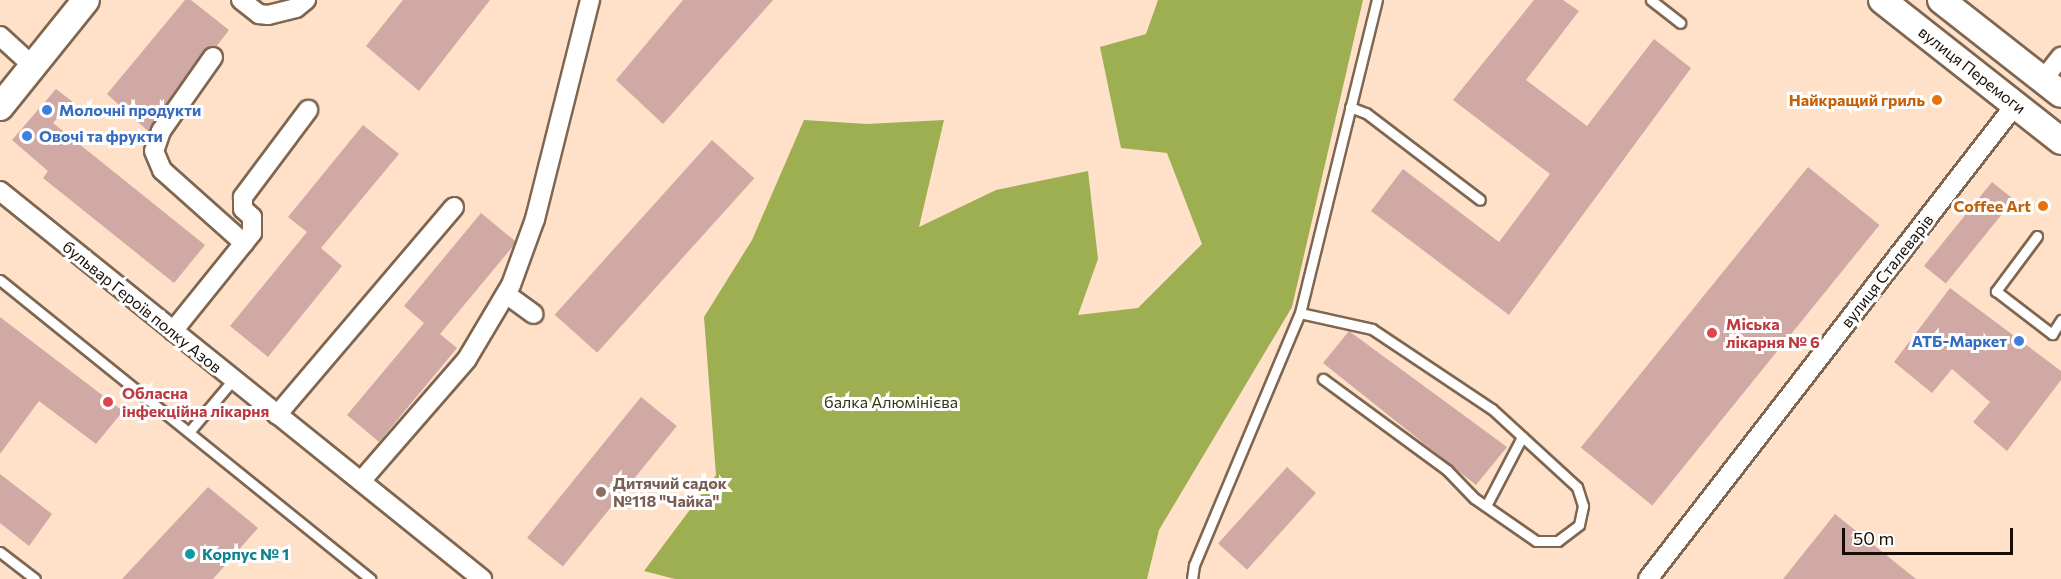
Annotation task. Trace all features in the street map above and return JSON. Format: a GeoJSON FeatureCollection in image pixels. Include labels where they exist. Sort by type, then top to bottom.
{"type":"FeatureCollection","features":[{"type":"Feature","properties":{"kind":"main road"},"geometry":{"type":"LineString","coordinates":[[0,107],[86,0]]}},
{"type":"Feature","properties":{"kind":"main road","name":"вулиця Перемоги"},"geometry":{"type":"LineString","coordinates":[[1882,0],[2061,141]]}},
{"type":"Feature","properties":{"kind":"main road"},"geometry":{"type":"LineString","coordinates":[[1941,0],[2051,87]]}},
{"type":"Feature","properties":{"kind":"street"},"geometry":{"type":"LineString","coordinates":[[241,0],[259,14],[268,15],[296,8],[306,0]]}},
{"type":"Feature","properties":{"kind":"street"},"geometry":{"type":"LineString","coordinates":[[362,480],[467,359],[506,294],[535,219],[590,0]]}},
{"type":"Feature","properties":{"kind":"street"},"geometry":{"type":"LineString","coordinates":[[0,36],[33,66]]}},
{"type":"Feature","properties":{"kind":"street"},"geometry":{"type":"LineString","coordinates":[[213,57],[160,130],[154,151],[162,170],[244,243]]}},
{"type":"Feature","properties":{"kind":"street"},"geometry":{"type":"LineString","coordinates":[[2051,87],[2061,57]]}},
{"type":"Feature","properties":{"kind":"street","name":"вулиця Сталеварів"},"geometry":{"type":"LineString","coordinates":[[1648,579],[2015,105]]}},
{"type":"Feature","properties":{"kind":"street"},"geometry":{"type":"LineString","coordinates":[[173,331],[244,243],[253,226],[252,218],[243,209],[243,197],[308,110]]}},
{"type":"Feature","properties":{"kind":"street","name":"бульвар Героїв полку Азов"},"geometry":{"type":"LineString","coordinates":[[0,191],[232,381],[362,480],[482,579]]}},
{"type":"Feature","properties":{"kind":"street"},"geometry":{"type":"LineString","coordinates":[[277,415],[454,207]]}},
{"type":"Feature","properties":{"kind":"street"},"geometry":{"type":"LineString","coordinates":[[506,294],[534,314]]}},
{"type":"Feature","properties":{"kind":"lane"},"geometry":{"type":"LineString","coordinates":[[1192,579],[1194,565],[1300,313],[1377,0]]}},
{"type":"Feature","properties":{"kind":"lane"},"geometry":{"type":"LineString","coordinates":[[1650,0],[1680,23]]}},
{"type":"Feature","properties":{"kind":"lane"},"geometry":{"type":"LineString","coordinates":[[1350,106],[1366,113],[1480,200]]}},
{"type":"Feature","properties":{"kind":"lane"},"geometry":{"type":"LineString","coordinates":[[2037,236],[1996,291],[2052,334],[2061,320]]}},
{"type":"Feature","properties":{"kind":"lane"},"geometry":{"type":"LineString","coordinates":[[0,280],[370,579]]}},
{"type":"Feature","properties":{"kind":"lane"},"geometry":{"type":"LineString","coordinates":[[1300,313],[1372,329],[1492,409],[1577,487],[1583,506],[1579,525],[1565,537],[1542,543],[1488,504],[1474,498],[1448,470],[1323,379]]}},
{"type":"Feature","properties":{"kind":"lane"},"geometry":{"type":"LineString","coordinates":[[189,432],[232,381]]}},
{"type":"Feature","properties":{"kind":"lane"},"geometry":{"type":"LineString","coordinates":[[1488,504],[1522,437]]}},
{"type":"Feature","properties":{"kind":"lane"},"geometry":{"type":"LineString","coordinates":[[0,552],[34,579]]}},
{"type":"Feature","properties":{"kind":"green space","name":"балка Алюмінієва"},"geometry":{"type":"Polygon","coordinates":[[[1158,0],[1363,0],[1292,307],[1159,530],[1147,579],[675,579],[644,571],[716,475],[704,317],[752,240],[804,120],[867,124],[944,120],[919,227],[996,190],[1088,171],[1098,259],[1078,315],[1138,308],[1202,244],[1167,153],[1121,148],[1100,47],[1146,34],[1158,0]]]}},
{"type":"Feature","properties":{"kind":"building"},"geometry":{"type":"Polygon","coordinates":[[[185,0],[191,0],[229,30],[216,47],[204,51],[149,132],[107,94],[185,0]]]}},
{"type":"Feature","properties":{"kind":"building"},"geometry":{"type":"Polygon","coordinates":[[[403,0],[490,0],[419,91],[366,46],[403,0]]]}},
{"type":"Feature","properties":{"kind":"building"},"geometry":{"type":"Polygon","coordinates":[[[683,0],[773,0],[663,124],[616,80],[683,0]]]}},
{"type":"Feature","properties":{"kind":"building"},"geometry":{"type":"Polygon","coordinates":[[[1534,0],[1563,0],[1579,11],[1526,80],[1587,126],[1654,39],[1691,68],[1509,315],[1371,211],[1403,169],[1499,242],[1550,174],[1453,100],[1534,0]]]}},
{"type":"Feature","properties":{"kind":"building"},"geometry":{"type":"Polygon","coordinates":[[[56,89],[73,102],[53,123],[205,245],[174,283],[43,178],[48,171],[12,140],[56,89]]]}},
{"type":"Feature","properties":{"kind":"building"},"geometry":{"type":"Polygon","coordinates":[[[363,125],[399,154],[321,248],[342,266],[268,357],[230,326],[307,232],[288,217],[363,125]]]}},
{"type":"Feature","properties":{"kind":"building"},"geometry":{"type":"Polygon","coordinates":[[[712,140],[754,178],[597,353],[555,315],[712,140]]]}},
{"type":"Feature","properties":{"kind":"building"},"geometry":{"type":"Polygon","coordinates":[[[1808,167],[1879,225],[1652,505],[1581,448],[1808,167]]]}},
{"type":"Feature","properties":{"kind":"building"},"geometry":{"type":"Polygon","coordinates":[[[1992,182],[2014,200],[1946,284],[1924,266],[1992,182]]]}},
{"type":"Feature","properties":{"kind":"building"},"geometry":{"type":"Polygon","coordinates":[[[481,213],[515,241],[514,245],[440,334],[457,348],[379,442],[347,415],[424,323],[404,306],[481,213]]]}},
{"type":"Feature","properties":{"kind":"building"},"geometry":{"type":"Polygon","coordinates":[[[1950,288],[2061,371],[2061,380],[2007,451],[1973,422],[1990,402],[1952,369],[1932,393],[1894,362],[1950,288]]]}},
{"type":"Feature","properties":{"kind":"building"},"geometry":{"type":"Polygon","coordinates":[[[0,317],[123,411],[96,444],[39,401],[0,454],[0,317]]]}},
{"type":"Feature","properties":{"kind":"building"},"geometry":{"type":"Polygon","coordinates":[[[1349,331],[1507,447],[1476,485],[1323,363],[1349,331]]]}},
{"type":"Feature","properties":{"kind":"building"},"geometry":{"type":"Polygon","coordinates":[[[641,397],[677,426],[563,567],[527,538],[641,397]]]}},
{"type":"Feature","properties":{"kind":"building"},"geometry":{"type":"Polygon","coordinates":[[[1287,467],[1316,493],[1247,570],[1218,544],[1287,467]]]}},
{"type":"Feature","properties":{"kind":"building"},"geometry":{"type":"Polygon","coordinates":[[[0,474],[52,514],[29,546],[0,523],[0,474]]]}},
{"type":"Feature","properties":{"kind":"building","name":"Корпус № 1"},"geometry":{"type":"Polygon","coordinates":[[[208,487],[258,528],[213,579],[122,579],[208,487]]]}},
{"type":"Feature","properties":{"kind":"building"},"geometry":{"type":"Polygon","coordinates":[[[1835,514],[1916,579],[1783,579],[1835,514]]]}},
{"type":"Feature","properties":{"kind":"place","name":"Найкращий гриль"},"geometry":{"type":"Point","coordinates":[1937,100]}},
{"type":"Feature","properties":{"kind":"place","name":"Молочні продукти"},"geometry":{"type":"Point","coordinates":[47,110]}},
{"type":"Feature","properties":{"kind":"place","name":"Овочі та фрукти"},"geometry":{"type":"Point","coordinates":[27,136]}},
{"type":"Feature","properties":{"kind":"place","name":"Coffee Art"},"geometry":{"type":"Point","coordinates":[2043,206]}},
{"type":"Feature","properties":{"kind":"place","name":"Мiська лiкарня № 6"},"geometry":{"type":"Point","coordinates":[1712,333]}},
{"type":"Feature","properties":{"kind":"place","name":"АТБ-Маркет"},"geometry":{"type":"Point","coordinates":[2019,341]}},
{"type":"Feature","properties":{"kind":"place","name":"Обласна інфекційна лікарня"},"geometry":{"type":"Point","coordinates":[108,402]}},
{"type":"Feature","properties":{"kind":"place","name":"Дитячий садок №118 \"Чайка\""},"geometry":{"type":"Point","coordinates":[601,492]}},
{"type":"Feature","properties":{"kind":"place","name":"Корпус № 1"},"geometry":{"type":"Point","coordinates":[190,554]}}]}
